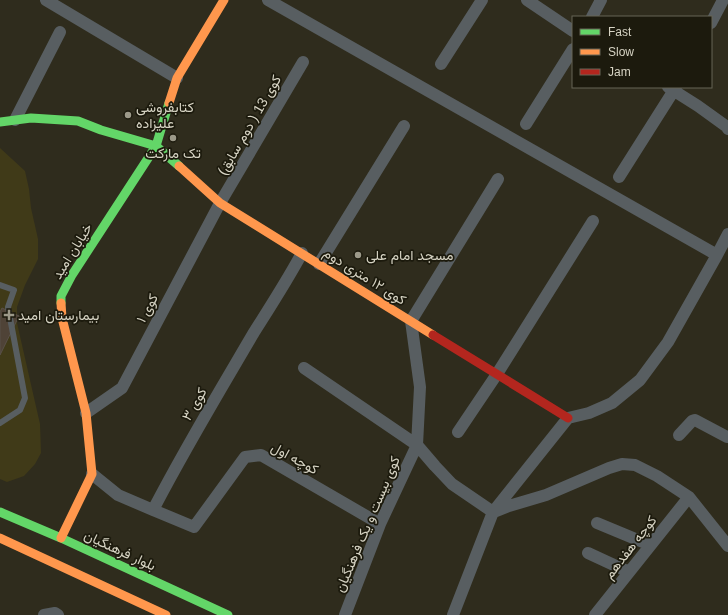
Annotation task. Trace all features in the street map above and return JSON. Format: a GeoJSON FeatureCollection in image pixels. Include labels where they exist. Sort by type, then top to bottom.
{"type":"FeatureCollection","features":[{"type":"Feature","properties":{"kind":"street"},"geometry":{"type":"LineString","coordinates":[[46,0],[177,78]]}},
{"type":"Feature","properties":{"kind":"street","name":"خیابان امید"},"geometry":{"type":"LineString","coordinates":[[92,474],[86,413],[62,318],[61,296],[72,275],[156,146],[177,78],[224,0]]}},
{"type":"Feature","properties":{"kind":"street"},"geometry":{"type":"LineString","coordinates":[[268,0],[717,255]]}},
{"type":"Feature","properties":{"kind":"street"},"geometry":{"type":"LineString","coordinates":[[441,64],[482,0]]}},
{"type":"Feature","properties":{"kind":"street"},"geometry":{"type":"LineString","coordinates":[[527,0],[572,30]]}},
{"type":"Feature","properties":{"kind":"street"},"geometry":{"type":"LineString","coordinates":[[593,16],[601,0]]}},
{"type":"Feature","properties":{"kind":"street"},"geometry":{"type":"LineString","coordinates":[[712,21],[723,0]]}},
{"type":"Feature","properties":{"kind":"street"},"geometry":{"type":"LineString","coordinates":[[15,120],[60,32]]}},
{"type":"Feature","properties":{"kind":"street"},"geometry":{"type":"LineString","coordinates":[[526,124],[572,51]]}},
{"type":"Feature","properties":{"kind":"street","name":"کوی 13 ( دوم سابق)"},"geometry":{"type":"LineString","coordinates":[[220,203],[303,62]]}},
{"type":"Feature","properties":{"kind":"street"},"geometry":{"type":"LineString","coordinates":[[619,177],[673,88],[728,127]]}},
{"type":"Feature","properties":{"kind":"street"},"geometry":{"type":"LineString","coordinates":[[0,122],[31,118],[78,121],[101,130],[156,146]]}},
{"type":"Feature","properties":{"kind":"street"},"geometry":{"type":"LineString","coordinates":[[319,264],[404,126]]}},
{"type":"Feature","properties":{"kind":"street","name":"کوی ۱۲ متری دوم"},"geometry":{"type":"LineString","coordinates":[[156,146],[220,203],[568,418]]}},
{"type":"Feature","properties":{"kind":"street"},"geometry":{"type":"LineString","coordinates":[[417,445],[420,387],[411,321],[498,179]]}},
{"type":"Feature","properties":{"kind":"street","name":"کوی ۱"},"geometry":{"type":"LineString","coordinates":[[86,413],[122,388],[220,203]]}},
{"type":"Feature","properties":{"kind":"street"},"geometry":{"type":"LineString","coordinates":[[458,432],[497,374],[593,221]]}},
{"type":"Feature","properties":{"kind":"street"},"geometry":{"type":"LineString","coordinates":[[453,615],[493,512],[568,418],[589,413],[612,403],[640,380],[668,342],[728,234]]}},
{"type":"Feature","properties":{"kind":"street","name":"کوی ۳"},"geometry":{"type":"LineString","coordinates":[[153,510],[201,421],[302,253]]}},
{"type":"Feature","properties":{"kind":"street"},"geometry":{"type":"LineString","coordinates":[[304,368],[417,445],[452,484],[493,512]]}},
{"type":"Feature","properties":{"kind":"street"},"geometry":{"type":"LineString","coordinates":[[679,435],[692,421],[695,420],[726,439]]}},
{"type":"Feature","properties":{"kind":"street","name":"کوی بیست و یک فرهنگیان"},"geometry":{"type":"LineString","coordinates":[[345,615],[380,524],[417,445]]}},
{"type":"Feature","properties":{"kind":"street","name":"کوچه اول"},"geometry":{"type":"LineString","coordinates":[[153,510],[194,527],[245,457],[261,455],[380,524]]}},
{"type":"Feature","properties":{"kind":"street"},"geometry":{"type":"LineString","coordinates":[[493,512],[546,495],[609,468],[622,464],[635,465],[657,476],[689,497],[727,544]]}},
{"type":"Feature","properties":{"kind":"street"},"geometry":{"type":"LineString","coordinates":[[61,538],[92,474],[118,495],[153,510]]}},
{"type":"Feature","properties":{"kind":"street","name":"کوچه هفدهم"},"geometry":{"type":"LineString","coordinates":[[595,615],[689,497]]}},
{"type":"Feature","properties":{"kind":"street","name":"بلوار فرهنگیان"},"geometry":{"type":"LineString","coordinates":[[0,512],[61,538],[228,615]]}},
{"type":"Feature","properties":{"kind":"street"},"geometry":{"type":"LineString","coordinates":[[596,523],[650,545]]}},
{"type":"Feature","properties":{"kind":"street"},"geometry":{"type":"LineString","coordinates":[[0,538],[166,615]]}},
{"type":"Feature","properties":{"kind":"street"},"geometry":{"type":"LineString","coordinates":[[588,553],[629,572]]}},
{"type":"Feature","properties":{"kind":"street"},"geometry":{"type":"LineString","coordinates":[[44,615],[55,613],[58,615]]}},
{"type":"Feature","properties":{"kind":"lane"},"geometry":{"type":"LineString","coordinates":[[0,286],[14,290],[8,307],[25,398],[20,410],[0,423]]}},
{"type":"Feature","properties":{"kind":"shaded area","name":"بیمارستان امید"},"geometry":{"type":"Polygon","coordinates":[[[0,148],[25,171],[38,239],[38,259],[25,285],[17,307],[17,323],[40,424],[41,453],[35,464],[24,476],[7,482],[0,479],[0,148]]]}},
{"type":"Feature","properties":{"kind":"building"},"geometry":{"type":"Polygon","coordinates":[[[2,308],[19,316],[0,355],[0,312],[2,308]]]}},
{"type":"Feature","properties":{"kind":"traffic: fast"},"geometry":{"type":"LineString","coordinates":[[61,303],[61,296],[72,275],[156,146],[169,103]]}},
{"type":"Feature","properties":{"kind":"traffic: fast"},"geometry":{"type":"LineString","coordinates":[[0,122],[31,118],[78,121],[101,130],[156,146],[179,166]]}},
{"type":"Feature","properties":{"kind":"traffic: fast"},"geometry":{"type":"LineString","coordinates":[[0,512],[61,538],[228,615]]}},
{"type":"Feature","properties":{"kind":"traffic: slow"},"geometry":{"type":"LineString","coordinates":[[169,103],[177,78],[224,0]]}},
{"type":"Feature","properties":{"kind":"traffic: slow"},"geometry":{"type":"LineString","coordinates":[[179,166],[220,203],[433,335]]}},
{"type":"Feature","properties":{"kind":"traffic: slow"},"geometry":{"type":"LineString","coordinates":[[61,303],[62,318],[86,413],[92,474],[61,538]]}},
{"type":"Feature","properties":{"kind":"traffic: slow"},"geometry":{"type":"LineString","coordinates":[[0,538],[166,615]]}},
{"type":"Feature","properties":{"kind":"traffic: jam"},"geometry":{"type":"LineString","coordinates":[[433,335],[568,418]]}},
{"type":"Feature","properties":{"kind":"place","name":"کتابفروشی علیزاده"},"geometry":{"type":"Point","coordinates":[128,115]}},
{"type":"Feature","properties":{"kind":"place","name":"تک مارکت"},"geometry":{"type":"Point","coordinates":[173,138]}},
{"type":"Feature","properties":{"kind":"place","name":"مسجد امام علی"},"geometry":{"type":"Point","coordinates":[358,255]}},
{"type":"Feature","properties":{"kind":"place","name":"بیمارستان امید"},"geometry":{"type":"Point","coordinates":[9,315]}}]}
